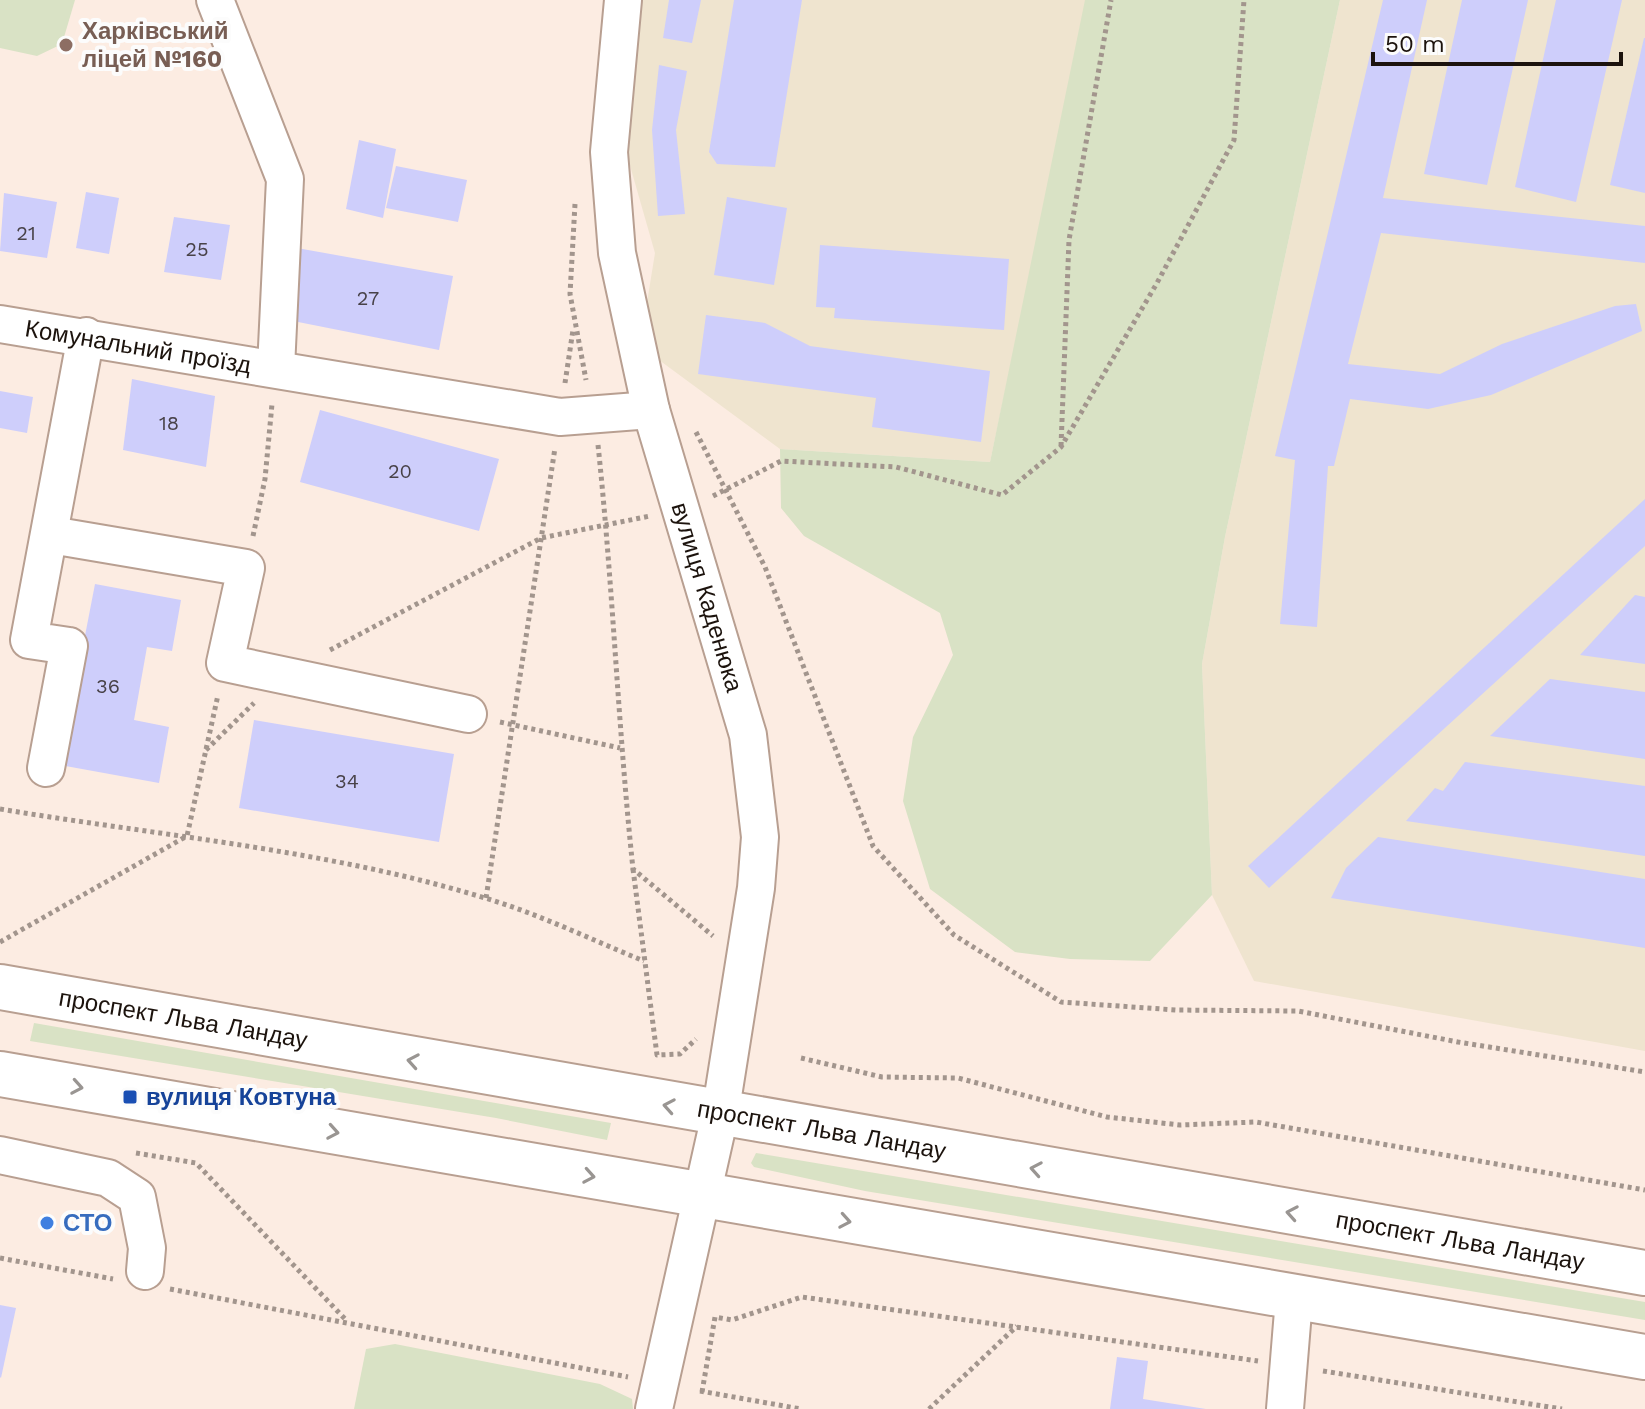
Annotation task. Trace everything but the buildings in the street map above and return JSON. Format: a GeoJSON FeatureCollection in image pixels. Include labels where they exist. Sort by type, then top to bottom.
{"type":"FeatureCollection","features":[{"type":"Feature","properties":{"kind":"main road","name":"проспект Льва Ландау"},"geometry":{"type":"LineString","coordinates":[[0,987],[720,1115],[1645,1273]]}},
{"type":"Feature","properties":{"kind":"main road"},"geometry":{"type":"LineString","coordinates":[[0,1074],[1645,1357]]}},
{"type":"Feature","properties":{"kind":"street"},"geometry":{"type":"LineString","coordinates":[[215,0],[285,179],[276,368]]}},
{"type":"Feature","properties":{"kind":"street","name":"вулиця Каденюка"},"geometry":{"type":"LineString","coordinates":[[623,0],[610,123],[609,185],[617,253],[651,410],[748,735],[759,809],[756,888],[720,1115],[656,1396]]}},
{"type":"Feature","properties":{"kind":"street","name":"Комунальний проїзд"},"geometry":{"type":"LineString","coordinates":[[0,324],[578,417],[651,410]]}},
{"type":"Feature","properties":{"kind":"street"},"geometry":{"type":"LineString","coordinates":[[46,768],[69,646],[29,640],[86,336]]}},
{"type":"Feature","properties":{"kind":"street"},"geometry":{"type":"LineString","coordinates":[[51,535],[246,568],[225,663],[468,714]]}},
{"type":"Feature","properties":{"kind":"street"},"geometry":{"type":"LineString","coordinates":[[0,1155],[108,1178],[137,1197],[147,1248],[144,1280]]}},
{"type":"Feature","properties":{"kind":"street"},"geometry":{"type":"LineString","coordinates":[[1285,1409],[1286,1365],[1294,1299]]}},
{"type":"Feature","properties":{"kind":"path"},"geometry":{"type":"LineString","coordinates":[[1061,447],[1069,240],[1111,0]]}},
{"type":"Feature","properties":{"kind":"path"},"geometry":{"type":"LineString","coordinates":[[206,750],[281,676],[541,538],[607,527],[681,508],[729,490],[781,461],[896,467],[1002,495],[1061,447],[1157,283],[1234,140],[1244,0]]}},
{"type":"Feature","properties":{"kind":"path"},"geometry":{"type":"LineString","coordinates":[[575,195],[570,294],[578,417],[607,527],[620,748],[657,1055],[680,1054],[692,1046],[699,1033]]}},
{"type":"Feature","properties":{"kind":"path"},"geometry":{"type":"LineString","coordinates":[[486,898],[541,538],[578,417],[574,326]]}},
{"type":"Feature","properties":{"kind":"path"},"geometry":{"type":"LineString","coordinates":[[246,568],[265,479],[276,368]]}},
{"type":"Feature","properties":{"kind":"path"},"geometry":{"type":"LineString","coordinates":[[651,410],[690,420],[729,490],[765,567],[873,846],[954,935],[1061,1002],[1176,1010],[1298,1011],[1458,1042],[1645,1072]]}},
{"type":"Feature","properties":{"kind":"path"},"geometry":{"type":"LineString","coordinates":[[0,942],[187,836],[225,663]]}},
{"type":"Feature","properties":{"kind":"path"},"geometry":{"type":"LineString","coordinates":[[468,714],[620,748]]}},
{"type":"Feature","properties":{"kind":"path"},"geometry":{"type":"LineString","coordinates":[[0,809],[187,836],[328,861],[486,898],[644,961]]}},
{"type":"Feature","properties":{"kind":"path"},"geometry":{"type":"LineString","coordinates":[[633,869],[714,937],[712,951]]}},
{"type":"Feature","properties":{"kind":"path"},"geometry":{"type":"LineString","coordinates":[[801,1058],[882,1077],[958,1078],[1107,1117],[1180,1125],[1256,1122],[1645,1190]]}},
{"type":"Feature","properties":{"kind":"path"},"geometry":{"type":"LineString","coordinates":[[121,1151],[196,1163],[347,1321]]}},
{"type":"Feature","properties":{"kind":"path"},"geometry":{"type":"LineString","coordinates":[[0,1258],[144,1280],[347,1321],[656,1396],[702,1392],[801,1409]]}},
{"type":"Feature","properties":{"kind":"path"},"geometry":{"type":"LineString","coordinates":[[702,1392],[715,1317],[732,1320],[802,1297],[1286,1365],[1562,1409]]}},
{"type":"Feature","properties":{"kind":"path"},"geometry":{"type":"LineString","coordinates":[[929,1409],[1017,1326]]}},
{"type":"Feature","properties":{"kind":"shaded area"},"geometry":{"type":"Polygon","coordinates":[[[636,0],[1088,0],[990,462],[780,449],[640,346],[655,253],[615,113],[636,0]]]}},
{"type":"Feature","properties":{"kind":"shaded area"},"geometry":{"type":"Polygon","coordinates":[[[1340,0],[1645,0],[1645,1051],[1254,981],[1212,895],[1202,664],[1225,537],[1340,0]]]}},
{"type":"Feature","properties":{"kind":"green space"},"geometry":{"type":"Polygon","coordinates":[[[0,0],[75,0],[62,44],[37,56],[0,48],[0,0]]]}},
{"type":"Feature","properties":{"kind":"green space"},"geometry":{"type":"Polygon","coordinates":[[[1085,0],[1340,0],[1225,537],[1202,664],[1212,895],[1150,961],[1070,959],[1015,952],[930,889],[903,801],[913,737],[953,655],[940,613],[804,536],[781,508],[780,449],[990,462],[1085,0]]]}},
{"type":"Feature","properties":{"kind":"green space"},"geometry":{"type":"Polygon","coordinates":[[[34,1023],[611,1123],[607,1140],[496,1118],[30,1041],[34,1023]]]}},
{"type":"Feature","properties":{"kind":"green space"},"geometry":{"type":"Polygon","coordinates":[[[756,1153],[1645,1302],[1645,1320],[865,1191],[754,1167],[751,1163],[756,1153]]]}},
{"type":"Feature","properties":{"kind":"green space"},"geometry":{"type":"Polygon","coordinates":[[[395,1344],[600,1384],[632,1399],[633,1409],[354,1409],[366,1349],[395,1344]]]}},
{"type":"Feature","properties":{"kind":"place","name":"Харківський ліцей №160"},"geometry":{"type":"Point","coordinates":[66,45]}},
{"type":"Feature","properties":{"kind":"place","name":"вулиця Ковтуна"},"geometry":{"type":"Point","coordinates":[130,1097]}},
{"type":"Feature","properties":{"kind":"place","name":"СТО"},"geometry":{"type":"Point","coordinates":[47,1223]}}]}
